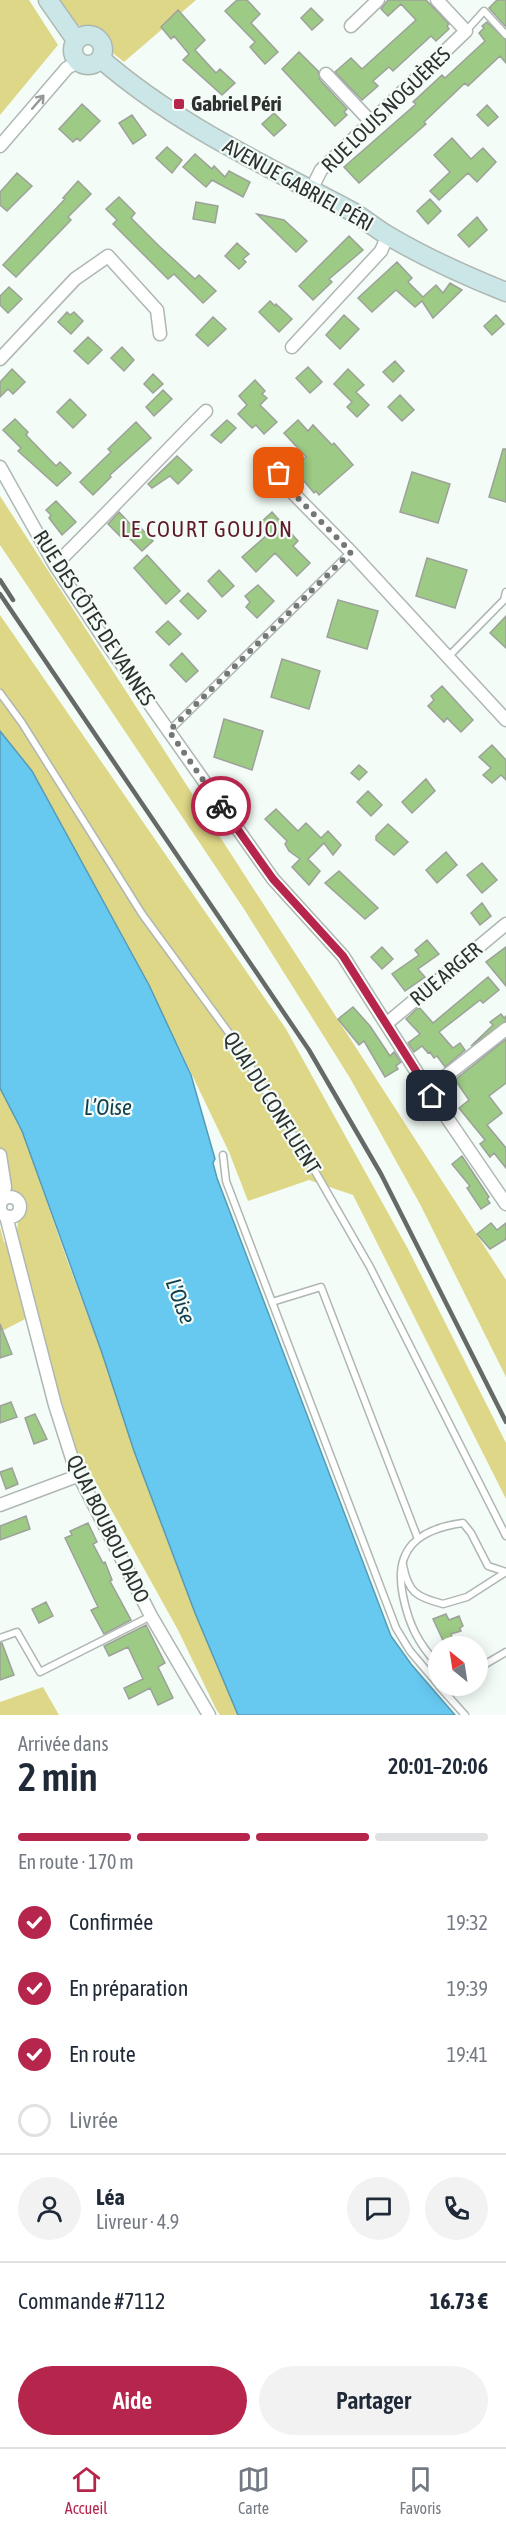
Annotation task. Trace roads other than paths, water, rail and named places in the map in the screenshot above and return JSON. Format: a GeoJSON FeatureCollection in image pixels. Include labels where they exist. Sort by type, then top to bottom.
{"type":"FeatureCollection","features":[{"type":"Feature","properties":{"kind":"street"},"geometry":{"type":"LineString","coordinates":[[48,0],[76,40]]}},
{"type":"Feature","properties":{"kind":"street"},"geometry":{"type":"LineString","coordinates":[[351,26],[378,0]]}},
{"type":"Feature","properties":{"kind":"street"},"geometry":{"type":"LineString","coordinates":[[437,0],[466,31]]}},
{"type":"Feature","properties":{"kind":"street","name":"RUE LOUIS NOGUÈRES"},"geometry":{"type":"LineString","coordinates":[[309,192],[321,170],[466,31]]}},
{"type":"Feature","properties":{"kind":"street"},"geometry":{"type":"LineString","coordinates":[[86,34],[96,36],[103,44],[101,59],[87,65],[78,62],[73,53],[76,40],[86,34]]}},
{"type":"Feature","properties":{"kind":"street","name":"AVENUE GABRIEL PÉRI"},"geometry":{"type":"LineString","coordinates":[[101,59],[133,87],[250,160],[354,213],[388,235],[478,281],[506,292]]}},
{"type":"Feature","properties":{"kind":"street"},"geometry":{"type":"LineString","coordinates":[[0,146],[67,68],[78,62]]}},
{"type":"Feature","properties":{"kind":"street"},"geometry":{"type":"LineString","coordinates":[[326,74],[371,122]]}},
{"type":"Feature","properties":{"kind":"street"},"geometry":{"type":"LineString","coordinates":[[292,347],[381,251],[388,235]]}},
{"type":"Feature","properties":{"kind":"street"},"geometry":{"type":"LineString","coordinates":[[0,358],[75,279],[108,256],[157,310],[160,334]]}},
{"type":"Feature","properties":{"kind":"street"},"geometry":{"type":"LineString","coordinates":[[55,565],[206,411]]}},
{"type":"Feature","properties":{"kind":"street"},"geometry":{"type":"LineString","coordinates":[[272,461],[286,486],[449,656],[506,720]]}},
{"type":"Feature","properties":{"kind":"street","name":"RUE DES CÔTES DE VANNES"},"geometry":{"type":"LineString","coordinates":[[0,467],[55,565],[273,879],[343,956],[428,1090],[506,1204]]}},
{"type":"Feature","properties":{"kind":"street","name":"RUE ARGER"},"geometry":{"type":"LineString","coordinates":[[387,1024],[506,924]]}},
{"type":"Feature","properties":{"kind":"street"},"geometry":{"type":"LineString","coordinates":[[428,1090],[506,1029]]}},
{"type":"Feature","properties":{"kind":"street","name":"QUAI BOUBOU DADO"},"geometry":{"type":"LineString","coordinates":[[0,1155],[6,1207],[54,1405],[75,1468],[151,1616],[209,1715]]}},
{"type":"Feature","properties":{"kind":"street"},"geometry":{"type":"LineString","coordinates":[[0,1505],[80,1475]]}},
{"type":"Feature","properties":{"kind":"lane"},"geometry":{"type":"LineString","coordinates":[[466,31],[484,11],[506,35]]}},
{"type":"Feature","properties":{"kind":"lane"},"geometry":{"type":"LineString","coordinates":[[169,731],[351,552]]}},
{"type":"Feature","properties":{"kind":"lane"},"geometry":{"type":"LineString","coordinates":[[449,656],[504,600],[506,592]]}},
{"type":"Feature","properties":{"kind":"lane","name":"QUAI DU CONFLUENT"},"geometry":{"type":"LineString","coordinates":[[0,693],[22,723],[142,914],[229,1033],[296,1138],[370,1267],[506,1536]]}},
{"type":"Feature","properties":{"kind":"lane"},"geometry":{"type":"LineString","coordinates":[[224,1155],[226,1181],[396,1628],[410,1651],[428,1672]]}},
{"type":"Feature","properties":{"kind":"lane"},"geometry":{"type":"LineString","coordinates":[[272,1302],[321,1287],[418,1539]]}},
{"type":"Feature","properties":{"kind":"lane"},"geometry":{"type":"LineString","coordinates":[[428,1651],[410,1626],[399,1578],[407,1550],[418,1539],[448,1525],[463,1523],[471,1533],[488,1566],[506,1572]]}},
{"type":"Feature","properties":{"kind":"lane"},"geometry":{"type":"LineString","coordinates":[[403,1562],[408,1586],[412,1591],[443,1604],[467,1597],[506,1572]]}},
{"type":"Feature","properties":{"kind":"lane"},"geometry":{"type":"LineString","coordinates":[[0,1638],[17,1632],[40,1672],[151,1616]]}},
{"type":"Feature","properties":{"kind":"lane"},"geometry":{"type":"LineString","coordinates":[[488,1663],[506,1652]]}},
{"type":"Feature","properties":{"kind":"lane"},"geometry":{"type":"LineString","coordinates":[[449,1696],[465,1715]]}},
{"type":"Feature","properties":{"kind":"water","name":"L’Oise"},"geometry":{"type":"Polygon","coordinates":[[[0,731],[32,771],[149,985],[191,1075],[215,1159],[213,1163],[217,1178],[391,1636],[428,1684],[428,1696],[439,1696],[455,1715],[238,1715],[195,1613],[134,1451],[102,1353],[22,1131],[0,1088],[0,731]]]}},
{"type":"Feature","properties":{"kind":"railway"},"geometry":{"type":"LineString","coordinates":[[0,580],[13,600]]}},
{"type":"Feature","properties":{"kind":"railway"},"geometry":{"type":"LineString","coordinates":[[0,594],[309,1050],[381,1174],[506,1422]]}},
{"type":"Feature","properties":{"kind":"place","name":"Gabriel Péri"},"geometry":{"type":"Point","coordinates":[179,104]}},
{"type":"Feature","properties":{"kind":"district","name":"LE COURT GOUJON"},"geometry":{"type":"Point","coordinates":[207,529]}},
{"type":"Feature","properties":{"kind":"water label","name":"L'Oise"},"geometry":{"type":"Point","coordinates":[181,1301]}}]}
